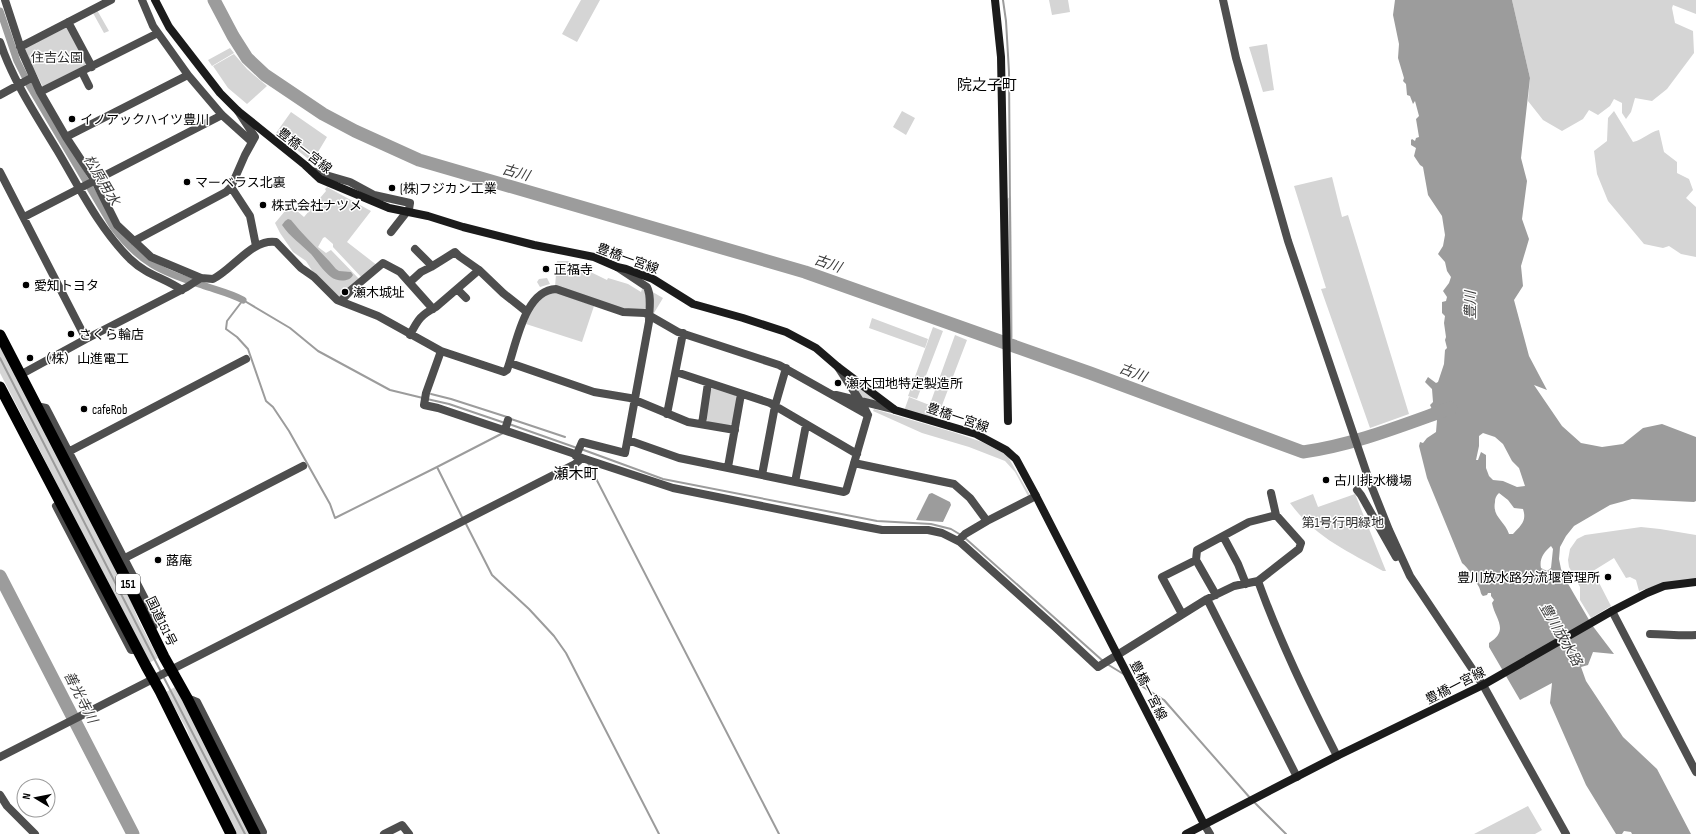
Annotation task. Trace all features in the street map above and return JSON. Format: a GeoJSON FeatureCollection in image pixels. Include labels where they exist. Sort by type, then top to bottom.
{"type":"FeatureCollection","features":[{"type":"Feature","properties":{"kind":"highway","name":"国道151号"},"geometry":{"type":"LineString","coordinates":[[0,335],[117,561],[170,669],[188,698],[255,834]]}},
{"type":"Feature","properties":{"kind":"highway","name":"151"},"geometry":{"type":"LineString","coordinates":[[0,387],[18,418],[174,717],[231,834]]}},
{"type":"Feature","properties":{"kind":"main road","name":"豊橋一宮線"},"geometry":{"type":"LineString","coordinates":[[155,0],[173,33],[205,74],[238,111],[323,181],[384,206],[428,216],[463,227],[534,245],[594,257],[617,267],[653,279],[693,304],[786,332],[816,348],[838,367],[895,410],[976,434],[1006,450],[1016,459],[1036,496],[1204,824],[1248,803],[1337,756],[1483,686],[1496,677],[1612,611],[1664,586],[1696,582]]}},
{"type":"Feature","properties":{"kind":"main road","name":"豊橋一宮線"},"geometry":{"type":"LineString","coordinates":[[995,0],[1001,57],[1005,345],[1008,421]]}},
{"type":"Feature","properties":{"kind":"main road"},"geometry":{"type":"LineString","coordinates":[[1186,834],[1204,824]]}},
{"type":"Feature","properties":{"kind":"street"},"geometry":{"type":"LineString","coordinates":[[5,0],[32,78],[94,182],[117,224],[151,257],[159,261],[201,279],[209,280],[216,278],[256,246],[272,241],[280,244],[301,268],[314,277],[331,295],[341,302],[378,316],[440,352],[504,372],[507,370],[510,363],[527,312],[540,294],[556,289],[623,312],[644,313],[683,333],[786,368],[868,415]]}},
{"type":"Feature","properties":{"kind":"street"},"geometry":{"type":"LineString","coordinates":[[20,47],[111,0]]}},
{"type":"Feature","properties":{"kind":"street"},"geometry":{"type":"LineString","coordinates":[[142,0],[153,26],[188,75],[222,115],[252,142]]}},
{"type":"Feature","properties":{"kind":"street"},"geometry":{"type":"LineString","coordinates":[[1223,0],[1236,58],[1288,241],[1369,480],[1389,530],[1406,569],[1421,594],[1442,623],[1483,686],[1566,834]]}},
{"type":"Feature","properties":{"kind":"street"},"geometry":{"type":"LineString","coordinates":[[68,22],[92,67]]}},
{"type":"Feature","properties":{"kind":"street"},"geometry":{"type":"LineString","coordinates":[[40,92],[158,33]]}},
{"type":"Feature","properties":{"kind":"street"},"geometry":{"type":"LineString","coordinates":[[0,42],[20,85],[107,231],[131,259],[149,274],[185,288]]}},
{"type":"Feature","properties":{"kind":"street"},"geometry":{"type":"LineString","coordinates":[[82,72],[89,86]]}},
{"type":"Feature","properties":{"kind":"street"},"geometry":{"type":"LineString","coordinates":[[66,137],[188,75]]}},
{"type":"Feature","properties":{"kind":"street"},"geometry":{"type":"LineString","coordinates":[[0,95],[32,78]]}},
{"type":"Feature","properties":{"kind":"street"},"geometry":{"type":"LineString","coordinates":[[134,241],[226,192],[231,187],[255,137],[238,111]]}},
{"type":"Feature","properties":{"kind":"street"},"geometry":{"type":"LineString","coordinates":[[24,218],[222,115]]}},
{"type":"Feature","properties":{"kind":"street"},"geometry":{"type":"LineString","coordinates":[[0,172],[86,339]]}},
{"type":"Feature","properties":{"kind":"street"},"geometry":{"type":"LineString","coordinates":[[231,187],[250,216],[256,246]]}},
{"type":"Feature","properties":{"kind":"street"},"geometry":{"type":"LineString","coordinates":[[391,232],[405,211]]}},
{"type":"Feature","properties":{"kind":"street"},"geometry":{"type":"LineString","coordinates":[[415,249],[432,266]]}},
{"type":"Feature","properties":{"kind":"street"},"geometry":{"type":"LineString","coordinates":[[410,282],[421,272],[455,252],[479,270],[503,293],[527,312]]}},
{"type":"Feature","properties":{"kind":"street"},"geometry":{"type":"LineString","coordinates":[[341,302],[351,290],[383,263],[400,272],[433,309]]}},
{"type":"Feature","properties":{"kind":"street"},"geometry":{"type":"LineString","coordinates":[[0,757],[170,669],[575,464],[581,455],[580,443],[583,442],[625,457],[649,315],[648,290],[647,287],[617,267]]}},
{"type":"Feature","properties":{"kind":"street"},"geometry":{"type":"LineString","coordinates":[[410,335],[418,318],[433,309],[479,270]]}},
{"type":"Feature","properties":{"kind":"street"},"geometry":{"type":"LineString","coordinates":[[20,375],[201,279]]}},
{"type":"Feature","properties":{"kind":"street"},"geometry":{"type":"LineString","coordinates":[[457,289],[466,298]]}},
{"type":"Feature","properties":{"kind":"street"},"geometry":{"type":"LineString","coordinates":[[667,414],[683,333]]}},
{"type":"Feature","properties":{"kind":"street"},"geometry":{"type":"LineString","coordinates":[[440,352],[426,393],[424,405],[506,426],[673,488],[882,530],[928,530],[961,538],[1098,667],[1207,599],[1234,586],[1258,581],[1299,549],[1301,543],[1276,515],[1271,494]]}},
{"type":"Feature","properties":{"kind":"street"},"geometry":{"type":"LineString","coordinates":[[68,452],[246,359]]}},
{"type":"Feature","properties":{"kind":"street"},"geometry":{"type":"LineString","coordinates":[[510,363],[594,392],[635,400],[688,422],[735,430]]}},
{"type":"Feature","properties":{"kind":"street"},"geometry":{"type":"LineString","coordinates":[[628,440],[679,458],[844,492],[846,490],[868,415],[838,367]]}},
{"type":"Feature","properties":{"kind":"street"},"geometry":{"type":"LineString","coordinates":[[762,475],[775,406],[786,368]]}},
{"type":"Feature","properties":{"kind":"street"},"geometry":{"type":"LineString","coordinates":[[676,372],[770,403],[856,454]]}},
{"type":"Feature","properties":{"kind":"street"},"geometry":{"type":"LineString","coordinates":[[702,424],[708,383]]}},
{"type":"Feature","properties":{"kind":"street"},"geometry":{"type":"LineString","coordinates":[[728,467],[741,394]]}},
{"type":"Feature","properties":{"kind":"street"},"geometry":{"type":"LineString","coordinates":[[830,394],[895,410]]}},
{"type":"Feature","properties":{"kind":"street"},"geometry":{"type":"LineString","coordinates":[[36,406],[46,408],[157,622],[150,630]]}},
{"type":"Feature","properties":{"kind":"street"},"geometry":{"type":"LineString","coordinates":[[795,482],[806,425]]}},
{"type":"Feature","properties":{"kind":"street"},"geometry":{"type":"LineString","coordinates":[[854,463],[954,484],[970,498],[987,521]]}},
{"type":"Feature","properties":{"kind":"street"},"geometry":{"type":"LineString","coordinates":[[124,559],[303,466]]}},
{"type":"Feature","properties":{"kind":"street"},"geometry":{"type":"LineString","coordinates":[[1357,490],[1398,560],[1406,569]]}},
{"type":"Feature","properties":{"kind":"street"},"geometry":{"type":"LineString","coordinates":[[961,538],[987,521],[1036,496]]}},
{"type":"Feature","properties":{"kind":"street"},"geometry":{"type":"LineString","coordinates":[[1216,595],[1196,560],[1197,550],[1249,522],[1276,515]]}},
{"type":"Feature","properties":{"kind":"street"},"geometry":{"type":"LineString","coordinates":[[1223,536],[1238,564],[1246,584]]}},
{"type":"Feature","properties":{"kind":"street"},"geometry":{"type":"LineString","coordinates":[[1182,614],[1162,577],[1196,560]]}},
{"type":"Feature","properties":{"kind":"street"},"geometry":{"type":"LineString","coordinates":[[1258,581],[1272,620],[1296,674],[1337,756]]}},
{"type":"Feature","properties":{"kind":"street"},"geometry":{"type":"LineString","coordinates":[[1207,599],[1297,777]]}},
{"type":"Feature","properties":{"kind":"street"},"geometry":{"type":"LineString","coordinates":[[1612,611],[1696,772]]}},
{"type":"Feature","properties":{"kind":"street"},"geometry":{"type":"LineString","coordinates":[[1650,634],[1682,636],[1696,635]]}},
{"type":"Feature","properties":{"kind":"street"},"geometry":{"type":"LineString","coordinates":[[188,698],[197,702],[263,832],[262,834]]}},
{"type":"Feature","properties":{"kind":"street"},"geometry":{"type":"LineString","coordinates":[[174,717],[170,724],[226,834]]}},
{"type":"Feature","properties":{"kind":"street"},"geometry":{"type":"LineString","coordinates":[[0,796],[30,832]]}},
{"type":"Feature","properties":{"kind":"street"},"geometry":{"type":"LineString","coordinates":[[1204,824],[1210,834]]}},
{"type":"Feature","properties":{"kind":"street"},"geometry":{"type":"LineString","coordinates":[[384,834],[402,825],[409,834]]}},
{"type":"Feature","properties":{"kind":"green space"},"geometry":{"type":"Polygon","coordinates":[[[581,0],[600,0],[577,42],[562,34],[581,0]]]}},
{"type":"Feature","properties":{"kind":"green space"},"geometry":{"type":"Polygon","coordinates":[[[1049,0],[1068,0],[1070,12],[1052,15],[1049,0]]]}},
{"type":"Feature","properties":{"kind":"green space"},"geometry":{"type":"Polygon","coordinates":[[[1512,0],[1696,0],[1696,14],[1673,5],[1672,8],[1675,23],[1693,31],[1694,53],[1667,89],[1652,101],[1635,98],[1631,112],[1626,119],[1622,113],[1622,103],[1614,99],[1610,106],[1598,115],[1589,110],[1583,119],[1562,131],[1543,120],[1528,101],[1530,78],[1512,0]]]}},
{"type":"Feature","properties":{"kind":"green space"},"geometry":{"type":"Polygon","coordinates":[[[97,10],[109,31],[104,33],[93,13],[97,10]]]}},
{"type":"Feature","properties":{"kind":"green space","name":"住吉公園"},"geometry":{"type":"Polygon","coordinates":[[[66,26],[69,27],[88,64],[43,87],[25,51],[26,47],[66,26]]]}},
{"type":"Feature","properties":{"kind":"green space"},"geometry":{"type":"Polygon","coordinates":[[[1267,44],[1274,90],[1263,92],[1249,47],[1267,44]]]}},
{"type":"Feature","properties":{"kind":"green space"},"geometry":{"type":"Polygon","coordinates":[[[230,48],[234,53],[212,66],[208,60],[230,48]]]}},
{"type":"Feature","properties":{"kind":"green space"},"geometry":{"type":"Polygon","coordinates":[[[234,54],[247,69],[267,86],[247,104],[228,88],[213,66],[234,54]]]}},
{"type":"Feature","properties":{"kind":"green space"},"geometry":{"type":"Polygon","coordinates":[[[902,111],[915,118],[906,135],[893,127],[902,111]]]}},
{"type":"Feature","properties":{"kind":"green space"},"geometry":{"type":"Polygon","coordinates":[[[1614,111],[1633,142],[1659,130],[1664,152],[1677,162],[1677,173],[1689,179],[1693,190],[1686,198],[1696,207],[1696,257],[1681,254],[1669,246],[1663,248],[1644,244],[1608,201],[1597,174],[1594,151],[1607,141],[1608,118],[1614,111]]]}},
{"type":"Feature","properties":{"kind":"green space"},"geometry":{"type":"Polygon","coordinates":[[[291,112],[327,137],[312,162],[276,133],[291,112]]]}},
{"type":"Feature","properties":{"kind":"green space"},"geometry":{"type":"Polygon","coordinates":[[[1332,177],[1342,217],[1348,215],[1409,414],[1370,428],[1321,289],[1326,288],[1294,186],[1332,177]]]}},
{"type":"Feature","properties":{"kind":"green space"},"geometry":{"type":"Polygon","coordinates":[[[327,187],[371,211],[347,242],[378,266],[363,279],[333,247],[333,244],[325,237],[318,247],[326,253],[331,250],[361,281],[342,297],[338,297],[318,280],[306,261],[293,252],[275,223],[290,205],[304,217],[326,191],[325,189],[327,187]]]}},
{"type":"Feature","properties":{"kind":"green space"},"geometry":{"type":"Polygon","coordinates":[[[1011,196],[1013,338],[1010,337],[1007,199],[1011,196]]]}},
{"type":"Feature","properties":{"kind":"green space"},"geometry":{"type":"Polygon","coordinates":[[[557,261],[568,261],[607,280],[608,278],[628,284],[641,292],[642,289],[645,290],[647,308],[626,310],[555,287],[557,261]]]}},
{"type":"Feature","properties":{"kind":"green space"},"geometry":{"type":"Polygon","coordinates":[[[547,278],[550,284],[540,287],[537,282],[539,279],[547,278]]]}},
{"type":"Feature","properties":{"kind":"green space"},"geometry":{"type":"Polygon","coordinates":[[[651,291],[663,298],[654,313],[653,312],[651,291]]]}},
{"type":"Feature","properties":{"kind":"green space"},"geometry":{"type":"Polygon","coordinates":[[[555,292],[594,306],[582,342],[526,324],[530,312],[541,296],[555,292]]]}},
{"type":"Feature","properties":{"kind":"green space"},"geometry":{"type":"Polygon","coordinates":[[[872,318],[928,339],[925,348],[869,328],[872,318]]]}},
{"type":"Feature","properties":{"kind":"green space"},"geometry":{"type":"Polygon","coordinates":[[[933,327],[943,331],[917,399],[908,396],[933,327]]]}},
{"type":"Feature","properties":{"kind":"green space"},"geometry":{"type":"Polygon","coordinates":[[[955,335],[967,340],[941,408],[930,404],[955,335]]]}},
{"type":"Feature","properties":{"kind":"green space"},"geometry":{"type":"Polygon","coordinates":[[[0,344],[125,587],[139,621],[158,658],[149,663],[0,373],[0,344]]]}},
{"type":"Feature","properties":{"kind":"green space"},"geometry":{"type":"Polygon","coordinates":[[[848,376],[882,402],[861,398],[848,376]]]}},
{"type":"Feature","properties":{"kind":"green space"},"geometry":{"type":"Polygon","coordinates":[[[715,387],[735,394],[737,399],[733,423],[729,426],[708,422],[705,417],[709,390],[715,387]]]}},
{"type":"Feature","properties":{"kind":"green space"},"geometry":{"type":"Polygon","coordinates":[[[909,397],[937,408],[932,419],[904,411],[909,397]]]}},
{"type":"Feature","properties":{"kind":"green space"},"geometry":{"type":"Polygon","coordinates":[[[874,409],[956,433],[982,442],[1007,455],[1030,495],[1028,496],[1015,472],[1005,461],[969,447],[922,433],[873,411],[874,409]]]}},
{"type":"Feature","properties":{"kind":"green space","name":"第1号行明緑地"},"geometry":{"type":"Polygon","coordinates":[[[1313,494],[1318,507],[1355,494],[1386,571],[1383,571],[1332,542],[1310,525],[1290,503],[1313,494]]]}},
{"type":"Feature","properties":{"kind":"green space"},"geometry":{"type":"Polygon","coordinates":[[[1641,527],[1696,535],[1696,579],[1668,582],[1639,591],[1636,580],[1630,577],[1626,578],[1614,558],[1593,571],[1611,606],[1591,618],[1580,600],[1580,587],[1569,567],[1568,560],[1570,549],[1577,539],[1585,535],[1641,527]]]}},
{"type":"Feature","properties":{"kind":"green space"},"geometry":{"type":"Polygon","coordinates":[[[175,687],[238,806],[249,834],[237,834],[198,759],[187,730],[166,692],[175,687]]]}},
{"type":"Feature","properties":{"kind":"green space"},"geometry":{"type":"Polygon","coordinates":[[[1528,806],[1542,830],[1535,834],[1474,834],[1528,806]]]}},
{"type":"Feature","properties":{"kind":"water"},"geometry":{"type":"Polygon","coordinates":[[[1395,0],[1512,0],[1530,78],[1521,158],[1527,181],[1522,219],[1529,239],[1521,266],[1523,286],[1514,300],[1529,356],[1547,390],[1534,385],[1562,426],[1581,443],[1602,447],[1623,444],[1643,428],[1662,424],[1696,437],[1696,501],[1632,499],[1610,505],[1574,526],[1560,547],[1559,559],[1561,569],[1567,582],[1592,625],[1614,654],[1593,652],[1588,665],[1581,667],[1586,681],[1623,737],[1657,769],[1691,834],[1632,834],[1631,832],[1624,831],[1622,834],[1616,834],[1586,785],[1550,703],[1552,683],[1520,700],[1489,647],[1489,643],[1499,634],[1500,629],[1500,624],[1492,603],[1494,600],[1491,593],[1482,595],[1472,574],[1462,563],[1427,478],[1419,446],[1420,442],[1423,443],[1427,438],[1436,432],[1437,420],[1430,405],[1433,402],[1432,389],[1425,382],[1428,377],[1436,383],[1438,382],[1444,364],[1445,350],[1447,348],[1445,340],[1445,316],[1442,313],[1442,302],[1446,301],[1447,297],[1443,291],[1449,283],[1451,277],[1447,271],[1445,262],[1438,254],[1443,246],[1445,235],[1442,216],[1428,195],[1423,167],[1414,156],[1416,148],[1411,145],[1412,139],[1415,141],[1416,138],[1419,137],[1416,119],[1419,116],[1415,101],[1413,104],[1410,96],[1407,95],[1406,84],[1403,81],[1404,78],[1398,58],[1399,44],[1393,15],[1395,0]],[[1483,433],[1479,436],[1479,446],[1476,460],[1478,460],[1481,452],[1486,455],[1486,468],[1489,476],[1493,480],[1503,481],[1517,487],[1525,486],[1519,468],[1512,461],[1503,444],[1495,437],[1483,433]],[[1499,493],[1496,497],[1495,512],[1509,534],[1513,534],[1524,520],[1523,509],[1514,508],[1508,500],[1499,493]],[[1551,546],[1544,553],[1541,568],[1547,571],[1551,568],[1553,549],[1551,546]]]}},
{"type":"Feature","properties":{"kind":"water"},"geometry":{"type":"Polygon","coordinates":[[[288,219],[291,220],[336,269],[339,271],[351,272],[353,275],[349,279],[340,280],[334,279],[328,275],[311,254],[292,237],[282,225],[288,219]]]}},
{"type":"Feature","properties":{"kind":"water"},"geometry":{"type":"Polygon","coordinates":[[[932,493],[950,502],[951,505],[943,522],[916,520],[929,494],[932,493]]]}},
{"type":"Feature","properties":{"kind":"waterway","name":"古川"},"geometry":{"type":"LineString","coordinates":[[214,0],[233,36],[247,58],[265,75],[323,114],[355,131],[419,160],[805,272],[1090,373],[1303,452],[1341,445],[1397,428],[1451,408]]}},
{"type":"Feature","properties":{"kind":"waterway"},"geometry":{"type":"LineString","coordinates":[[1003,0],[1006,21],[1009,72],[1011,345]]}},
{"type":"Feature","properties":{"kind":"waterway","name":"松原用水"},"geometry":{"type":"LineString","coordinates":[[0,11],[17,61],[29,85],[113,227],[123,239],[142,257],[163,270],[187,280],[228,293],[243,300]]}},
{"type":"Feature","properties":{"kind":"waterway"},"geometry":{"type":"LineString","coordinates":[[423,398],[390,390],[318,351],[290,328],[243,300],[227,321],[226,329],[237,337],[248,349],[266,401],[273,407],[289,431],[330,504],[335,518],[437,467],[463,519]]}},
{"type":"Feature","properties":{"kind":"waterway"},"geometry":{"type":"LineString","coordinates":[[0,358],[161,672]]}},
{"type":"Feature","properties":{"kind":"waterway"},"geometry":{"type":"LineString","coordinates":[[431,394],[507,417]]}},
{"type":"Feature","properties":{"kind":"waterway"},"geometry":{"type":"LineString","coordinates":[[427,399],[449,404],[505,423]]}},
{"type":"Feature","properties":{"kind":"waterway"},"geometry":{"type":"LineString","coordinates":[[511,419],[565,437]]}},
{"type":"Feature","properties":{"kind":"waterway"},"geometry":{"type":"LineString","coordinates":[[509,424],[577,448]]}},
{"type":"Feature","properties":{"kind":"waterway"},"geometry":{"type":"LineString","coordinates":[[437,467],[503,433]]}},
{"type":"Feature","properties":{"kind":"waterway"},"geometry":{"type":"LineString","coordinates":[[581,449],[663,479],[877,521],[931,524],[951,529],[961,535]]}},
{"type":"Feature","properties":{"kind":"waterway"},"geometry":{"type":"LineString","coordinates":[[588,463],[779,834]]}},
{"type":"Feature","properties":{"kind":"waterway"},"geometry":{"type":"LineString","coordinates":[[465,522],[492,575],[529,609],[554,636],[566,653],[659,834]]}},
{"type":"Feature","properties":{"kind":"waterway"},"geometry":{"type":"LineString","coordinates":[[965,538],[1103,661]]}},
{"type":"Feature","properties":{"kind":"waterway","name":"善光寺川"},"geometry":{"type":"LineString","coordinates":[[0,576],[133,834]]}},
{"type":"Feature","properties":{"kind":"waterway"},"geometry":{"type":"LineString","coordinates":[[1107,664],[1125,675]]}},
{"type":"Feature","properties":{"kind":"waterway"},"geometry":{"type":"LineString","coordinates":[[163,676],[245,834]]}},
{"type":"Feature","properties":{"kind":"waterway"},"geometry":{"type":"LineString","coordinates":[[1135,682],[1164,700],[1251,799]]}},
{"type":"Feature","properties":{"kind":"waterway"},"geometry":{"type":"LineString","coordinates":[[1254,802],[1286,834]]}},
{"type":"Feature","properties":{"kind":"place","name":"イノアックハイツ豊川"},"geometry":{"type":"Point","coordinates":[72,119]}},
{"type":"Feature","properties":{"kind":"place","name":"マーベラス北裏"},"geometry":{"type":"Point","coordinates":[187,182]}},
{"type":"Feature","properties":{"kind":"place","name":"(株)フジカン工業"},"geometry":{"type":"Point","coordinates":[392,188]}},
{"type":"Feature","properties":{"kind":"place","name":"株式会社ナツメ"},"geometry":{"type":"Point","coordinates":[263,205]}},
{"type":"Feature","properties":{"kind":"place","name":"正福寺"},"geometry":{"type":"Point","coordinates":[546,269]}},
{"type":"Feature","properties":{"kind":"place","name":"愛知トヨタ"},"geometry":{"type":"Point","coordinates":[26,285]}},
{"type":"Feature","properties":{"kind":"place","name":"瀬木城址"},"geometry":{"type":"Point","coordinates":[345,292]}},
{"type":"Feature","properties":{"kind":"place","name":"さくら輪店"},"geometry":{"type":"Point","coordinates":[71,334]}},
{"type":"Feature","properties":{"kind":"place","name":"（株）山進電工"},"geometry":{"type":"Point","coordinates":[30,358]}},
{"type":"Feature","properties":{"kind":"place","name":"瀬木団地特定製造所"},"geometry":{"type":"Point","coordinates":[838,383]}},
{"type":"Feature","properties":{"kind":"place","name":"cafeRob"},"geometry":{"type":"Point","coordinates":[84,409]}},
{"type":"Feature","properties":{"kind":"place","name":"古川排水機場"},"geometry":{"type":"Point","coordinates":[1326,480]}},
{"type":"Feature","properties":{"kind":"place","name":"蕗庵"},"geometry":{"type":"Point","coordinates":[158,560]}},
{"type":"Feature","properties":{"kind":"place","name":"豊川放水路分流堰管理所"},"geometry":{"type":"Point","coordinates":[1608,577]}},
{"type":"Feature","properties":{"kind":"district","name":"院之子町"},"geometry":{"type":"Point","coordinates":[987,85]}},
{"type":"Feature","properties":{"kind":"district","name":"瀬木町"},"geometry":{"type":"Point","coordinates":[576,474]}},
{"type":"Feature","properties":{"kind":"water label","name":"豊川"},"geometry":{"type":"Point","coordinates":[1470,305]}},
{"type":"Feature","properties":{"kind":"water label","name":"豊川放水路"},"geometry":{"type":"Point","coordinates":[1561,634]}}]}
